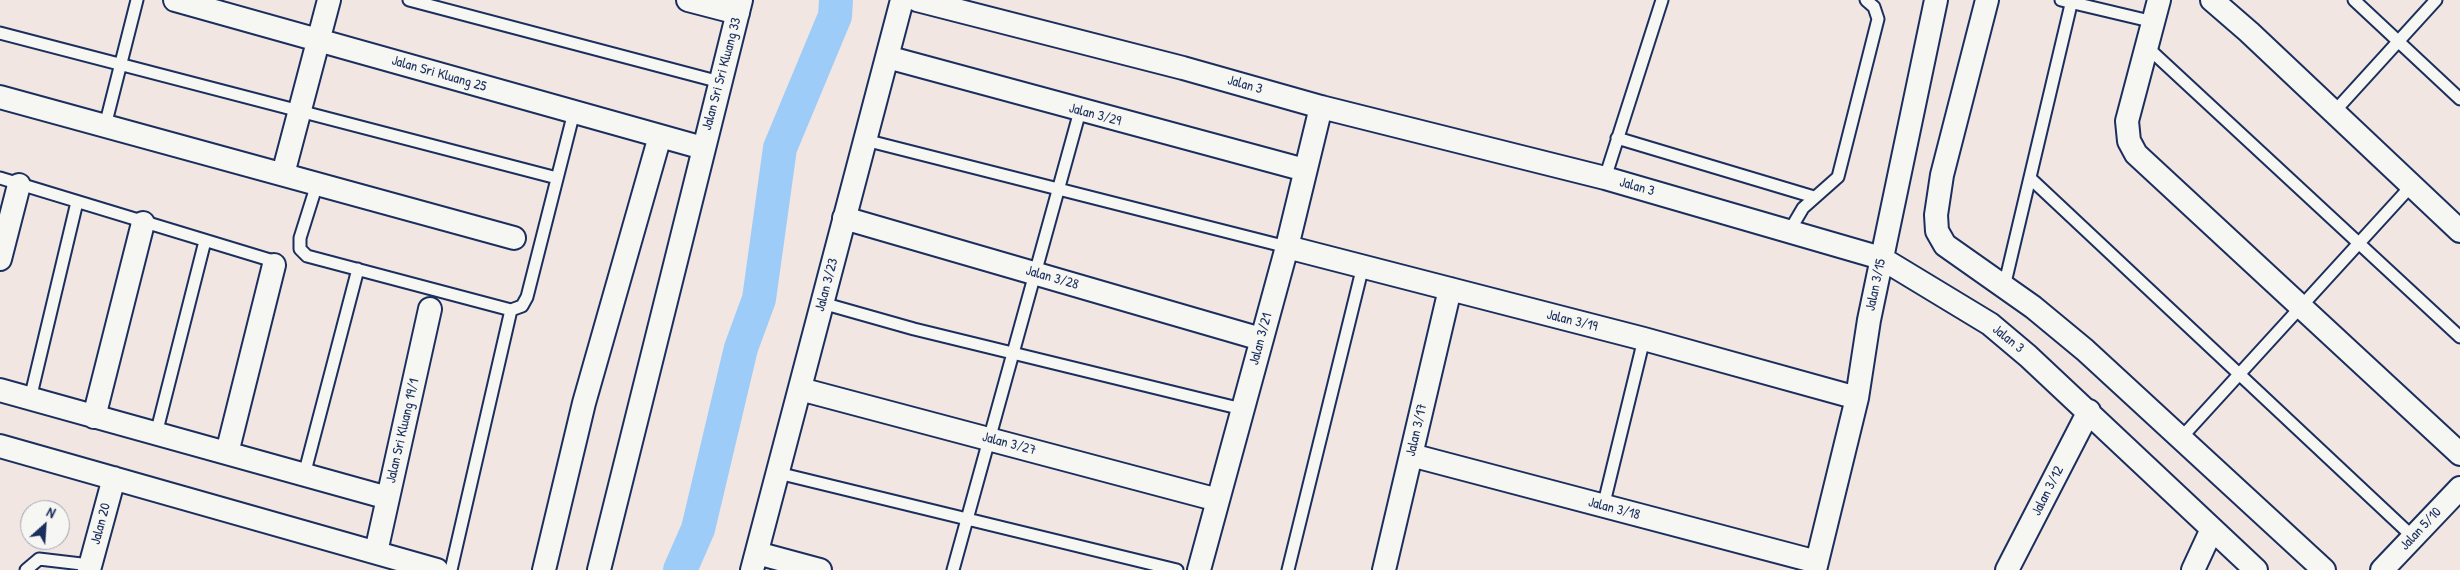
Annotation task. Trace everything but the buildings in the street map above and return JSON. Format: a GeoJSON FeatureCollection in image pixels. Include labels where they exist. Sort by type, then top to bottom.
{"type":"FeatureCollection","features":[{"type":"Feature","properties":{"kind":"street","name":"Jalan Sri Kluang 25"},"geometry":{"type":"LineString","coordinates":[[175,0],[703,148]]}},
{"type":"Feature","properties":{"kind":"street"},"geometry":{"type":"LineString","coordinates":[[283,174],[329,0]]}},
{"type":"Feature","properties":{"kind":"street","name":"Jalan 3/23"},"geometry":{"type":"LineString","coordinates":[[754,562],[902,0]]}},
{"type":"Feature","properties":{"kind":"street","name":"Jalan 3"},"geometry":{"type":"LineString","coordinates":[[917,0],[1184,68],[1321,107],[1604,178],[1790,230],[1881,258],[1990,324],[2089,411],[2256,570]]}},
{"type":"Feature","properties":{"kind":"street","name":"Jalan 3/15"},"geometry":{"type":"LineString","coordinates":[[1816,566],[1857,398],[1881,258],[1936,0]]}},
{"type":"Feature","properties":{"kind":"street"},"geometry":{"type":"LineString","coordinates":[[1987,0],[1942,175],[1936,215],[1937,231],[1945,245],[2033,307],[2085,350],[2324,570]]}},
{"type":"Feature","properties":{"kind":"street"},"geometry":{"type":"LineString","coordinates":[[2159,0],[2127,121],[2129,141],[2136,154],[2460,454]]}},
{"type":"Feature","properties":{"kind":"street"},"geometry":{"type":"LineString","coordinates":[[2212,0],[2224,8],[2460,230]]}},
{"type":"Feature","properties":{"kind":"street"},"geometry":{"type":"LineString","coordinates":[[698,1],[740,7]]}},
{"type":"Feature","properties":{"kind":"street","name":"Jalan Sri Sri Kluang 33"},"geometry":{"type":"LineString","coordinates":[[599,570],[703,148],[740,7]]}},
{"type":"Feature","properties":{"kind":"street","name":"Jalan 3/29"},"geometry":{"type":"LineString","coordinates":[[886,57],[1080,111],[1305,170]]}},
{"type":"Feature","properties":{"kind":"street"},"geometry":{"type":"LineString","coordinates":[[0,97],[514,238]]}},
{"type":"Feature","properties":{"kind":"street","name":"Jalan 3/21"},"geometry":{"type":"LineString","coordinates":[[1200,570],[1260,339],[1287,247],[1321,107]]}},
{"type":"Feature","properties":{"kind":"street"},"geometry":{"type":"LineString","coordinates":[[544,570],[584,403],[660,136]]}},
{"type":"Feature","properties":{"kind":"street"},"geometry":{"type":"LineString","coordinates":[[0,259],[10,181]]}},
{"type":"Feature","properties":{"kind":"street","name":"Jalan 3/28"},"geometry":{"type":"LineString","coordinates":[[844,218],[1260,339]]}},
{"type":"Feature","properties":{"kind":"street"},"geometry":{"type":"LineString","coordinates":[[94,418],[143,223]]}},
{"type":"Feature","properties":{"kind":"street","name":"Jalan 3/19"},"geometry":{"type":"LineString","coordinates":[[1287,247],[1644,339],[1857,398]]}},
{"type":"Feature","properties":{"kind":"street"},"geometry":{"type":"LineString","coordinates":[[226,453],[274,265]]}},
{"type":"Feature","properties":{"kind":"street","name":"Jalan 3/17"},"geometry":{"type":"LineString","coordinates":[[1384,570],[1450,289]]}},
{"type":"Feature","properties":{"kind":"street","name":"Jalan Sri Kluang 19/1"},"geometry":{"type":"LineString","coordinates":[[376,552],[430,309]]}},
{"type":"Feature","properties":{"kind":"street","name":"Jalan 3/27"},"geometry":{"type":"LineString","coordinates":[[800,389],[1218,500]]}},
{"type":"Feature","properties":{"kind":"street"},"geometry":{"type":"LineString","coordinates":[[0,390],[94,418],[388,498]]}},
{"type":"Feature","properties":{"kind":"street","name":"Jalan 3/12"},"geometry":{"type":"LineString","coordinates":[[2007,570],[2089,411]]}},
{"type":"Feature","properties":{"kind":"street"},"geometry":{"type":"LineString","coordinates":[[0,446],[436,570]]}},
{"type":"Feature","properties":{"kind":"street","name":"Jalan 3/18"},"geometry":{"type":"LineString","coordinates":[[1411,455],[1816,566]]}},
{"type":"Feature","properties":{"kind":"street","name":"Jalan 20"},"geometry":{"type":"LineString","coordinates":[[89,567],[114,478]]}},
{"type":"Feature","properties":{"kind":"street","name":"Jalan 5/10"},"geometry":{"type":"LineString","coordinates":[[2382,570],[2460,488]]}},
{"type":"Feature","properties":{"kind":"street"},"geometry":{"type":"LineString","coordinates":[[2193,570],[2212,529]]}},
{"type":"Feature","properties":{"kind":"street"},"geometry":{"type":"LineString","coordinates":[[754,562],[820,570]]}},
{"type":"Feature","properties":{"kind":"lane"},"geometry":{"type":"LineString","coordinates":[[105,126],[137,0]]}},
{"type":"Feature","properties":{"kind":"lane"},"geometry":{"type":"LineString","coordinates":[[409,0],[720,82]]}},
{"type":"Feature","properties":{"kind":"lane"},"geometry":{"type":"LineString","coordinates":[[1604,178],[1662,0]]}},
{"type":"Feature","properties":{"kind":"lane"},"geometry":{"type":"LineString","coordinates":[[1790,230],[1803,208],[1838,177],[1878,19],[1874,7],[1866,0]]}},
{"type":"Feature","properties":{"kind":"lane"},"geometry":{"type":"LineString","coordinates":[[2354,0],[2460,99]]}},
{"type":"Feature","properties":{"kind":"lane"},"geometry":{"type":"LineString","coordinates":[[2334,112],[2436,0]]}},
{"type":"Feature","properties":{"kind":"lane"},"geometry":{"type":"LineString","coordinates":[[2004,287],[2030,178],[2068,1],[2154,22]]}},
{"type":"Feature","properties":{"kind":"lane"},"geometry":{"type":"LineString","coordinates":[[0,33],[558,178]]}},
{"type":"Feature","properties":{"kind":"lane"},"geometry":{"type":"LineString","coordinates":[[2147,47],[2360,242],[2460,337]]}},
{"type":"Feature","properties":{"kind":"lane"},"geometry":{"type":"LineString","coordinates":[[954,570],[1080,111]]}},
{"type":"Feature","properties":{"kind":"lane"},"geometry":{"type":"LineString","coordinates":[[317,184],[300,238],[300,249],[307,256],[512,310],[522,306],[527,297],[574,112]]}},
{"type":"Feature","properties":{"kind":"lane"},"geometry":{"type":"LineString","coordinates":[[1617,138],[1814,197]]}},
{"type":"Feature","properties":{"kind":"lane"},"geometry":{"type":"LineString","coordinates":[[865,140],[1287,247]]}},
{"type":"Feature","properties":{"kind":"lane"},"geometry":{"type":"LineString","coordinates":[[2030,178],[2413,537]]}},
{"type":"Feature","properties":{"kind":"lane"},"geometry":{"type":"LineString","coordinates":[[10,181],[143,223],[270,260],[274,265]]}},
{"type":"Feature","properties":{"kind":"lane"},"geometry":{"type":"LineString","coordinates":[[2182,438],[2412,185]]}},
{"type":"Feature","properties":{"kind":"lane"},"geometry":{"type":"LineString","coordinates":[[30,399],[77,202]]}},
{"type":"Feature","properties":{"kind":"lane"},"geometry":{"type":"LineString","coordinates":[[156,434],[205,241]]}},
{"type":"Feature","properties":{"kind":"lane"},"geometry":{"type":"LineString","coordinates":[[1288,570],[1363,266]]}},
{"type":"Feature","properties":{"kind":"lane"},"geometry":{"type":"LineString","coordinates":[[304,475],[358,269]]}},
{"type":"Feature","properties":{"kind":"lane"},"geometry":{"type":"LineString","coordinates":[[822,303],[1242,409]]}},
{"type":"Feature","properties":{"kind":"lane"},"geometry":{"type":"LineString","coordinates":[[451,570],[512,310]]}},
{"type":"Feature","properties":{"kind":"lane"},"geometry":{"type":"LineString","coordinates":[[1603,507],[1644,339]]}},
{"type":"Feature","properties":{"kind":"lane"},"geometry":{"type":"LineString","coordinates":[[778,473],[1176,570]]}},
{"type":"Feature","properties":{"kind":"lane"},"geometry":{"type":"LineString","coordinates":[[26,570],[39,559],[89,567]]}},
{"type":"Feature","properties":{"kind":"waterway"},"geometry":{"type":"LineString","coordinates":[[680,570],[698,529],[741,348],[759,299],[780,148],[835,16],[836,0]]}}]}
